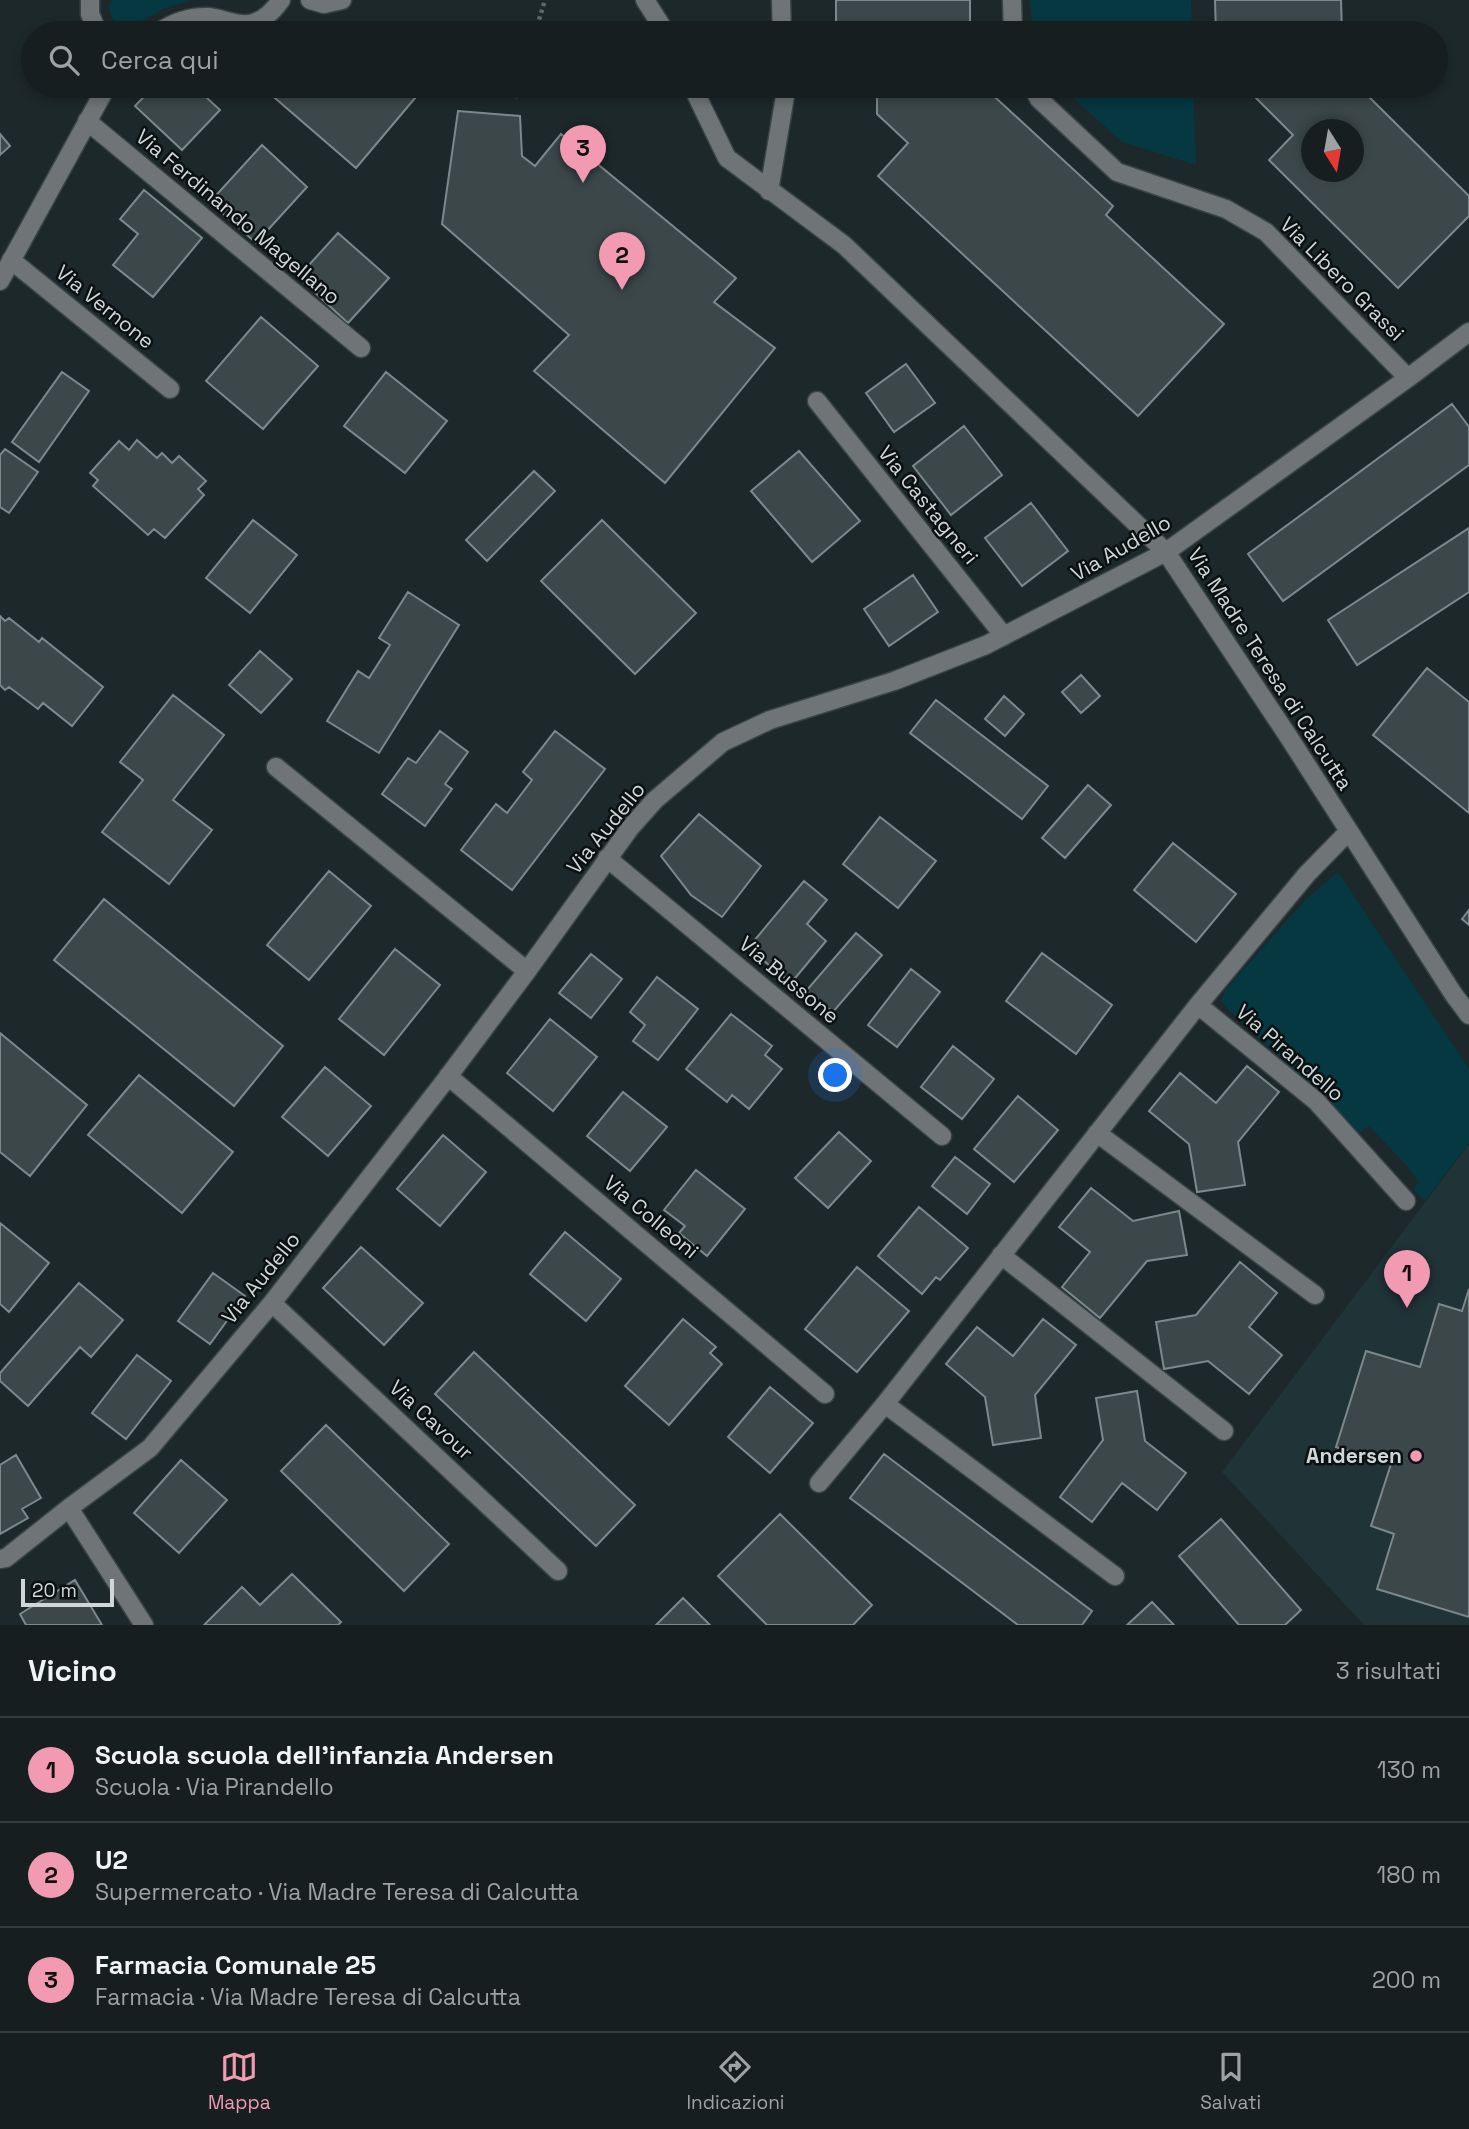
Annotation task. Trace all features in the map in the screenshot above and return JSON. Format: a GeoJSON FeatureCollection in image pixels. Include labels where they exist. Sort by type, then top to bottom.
{"type":"FeatureCollection","features":[{"type":"Feature","properties":{"kind":"street"},"geometry":{"type":"LineString","coordinates":[[90,0],[93,21]]}},
{"type":"Feature","properties":{"kind":"street"},"geometry":{"type":"LineString","coordinates":[[258,21],[272,12],[281,0]]}},
{"type":"Feature","properties":{"kind":"street"},"geometry":{"type":"LineString","coordinates":[[310,0],[324,4],[342,0]]}},
{"type":"Feature","properties":{"kind":"street"},"geometry":{"type":"LineString","coordinates":[[645,0],[658,21]]}},
{"type":"Feature","properties":{"kind":"street"},"geometry":{"type":"LineString","coordinates":[[781,0],[782,21]]}},
{"type":"Feature","properties":{"kind":"street"},"geometry":{"type":"LineString","coordinates":[[1012,0],[1013,21]]}},
{"type":"Feature","properties":{"kind":"street"},"geometry":{"type":"LineString","coordinates":[[179,21],[193,17],[229,21]]}},
{"type":"Feature","properties":{"kind":"street"},"geometry":{"type":"LineString","coordinates":[[0,281],[100,98]]}},
{"type":"Feature","properties":{"kind":"street","name":"Via Madre Teresa di Calcutta"},"geometry":{"type":"LineString","coordinates":[[698,98],[727,158],[844,245],[1166,552],[1469,1015]]}},
{"type":"Feature","properties":{"kind":"street"},"geometry":{"type":"LineString","coordinates":[[769,191],[785,98]]}},
{"type":"Feature","properties":{"kind":"street","name":"Via Libero Grassi"},"geometry":{"type":"LineString","coordinates":[[1038,98],[1117,172],[1226,209],[1266,232],[1408,378]]}},
{"type":"Feature","properties":{"kind":"street","name":"Via Ferdinando Magellano"},"geometry":{"type":"LineString","coordinates":[[87,121],[360,348]]}},
{"type":"Feature","properties":{"kind":"street","name":"Via Vernone"},"geometry":{"type":"LineString","coordinates":[[11,261],[170,389]]}},
{"type":"Feature","properties":{"kind":"street","name":"Via Audello"},"geometry":{"type":"LineString","coordinates":[[0,1559],[6,1558],[150,1448],[272,1303],[448,1076],[630,828],[655,800],[723,742],[770,720],[894,681],[1004,636],[1166,552],[1469,332]]}},
{"type":"Feature","properties":{"kind":"street","name":"Via Castagneri"},"geometry":{"type":"LineString","coordinates":[[817,401],[1004,636]]}},
{"type":"Feature","properties":{"kind":"street"},"geometry":{"type":"LineString","coordinates":[[276,767],[527,971]]}},
{"type":"Feature","properties":{"kind":"street"},"geometry":{"type":"LineString","coordinates":[[819,1483],[886,1404],[1198,1005],[1307,874],[1349,831]]}},
{"type":"Feature","properties":{"kind":"street","name":"Via Bussone"},"geometry":{"type":"LineString","coordinates":[[607,858],[942,1136]]}},
{"type":"Feature","properties":{"kind":"street","name":"Via Pirandello"},"geometry":{"type":"LineString","coordinates":[[1198,1005],[1316,1101],[1406,1202]]}},
{"type":"Feature","properties":{"kind":"street","name":"Via Colleoni"},"geometry":{"type":"LineString","coordinates":[[448,1076],[825,1394]]}},
{"type":"Feature","properties":{"kind":"street"},"geometry":{"type":"LineString","coordinates":[[1097,1133],[1315,1295]]}},
{"type":"Feature","properties":{"kind":"street"},"geometry":{"type":"LineString","coordinates":[[1001,1255],[1224,1431]]}},
{"type":"Feature","properties":{"kind":"street","name":"Via Cavour"},"geometry":{"type":"LineString","coordinates":[[272,1303],[558,1571]]}},
{"type":"Feature","properties":{"kind":"street"},"geometry":{"type":"LineString","coordinates":[[886,1404],[1115,1576]]}},
{"type":"Feature","properties":{"kind":"street"},"geometry":{"type":"LineString","coordinates":[[69,1508],[144,1625]]}},
{"type":"Feature","properties":{"kind":"path"},"geometry":{"type":"LineString","coordinates":[[539,21],[545,0]]}},
{"type":"Feature","properties":{"kind":"shaded area"},"geometry":{"type":"Polygon","coordinates":[[[112,0],[192,0],[165,8],[142,21],[114,21],[108,6],[112,0]]]}},
{"type":"Feature","properties":{"kind":"shaded area"},"geometry":{"type":"Polygon","coordinates":[[[1029,0],[1191,0],[1192,21],[1032,21],[1029,0]]]}},
{"type":"Feature","properties":{"kind":"shaded area"},"geometry":{"type":"Polygon","coordinates":[[[1073,98],[1193,98],[1196,165],[1122,142],[1073,98]]]}},
{"type":"Feature","properties":{"kind":"shaded area"},"geometry":{"type":"Polygon","coordinates":[[[1338,872],[1469,1069],[1469,1143],[1425,1201],[1413,1190],[1419,1182],[1369,1126],[1359,1133],[1221,1001],[1225,990],[1306,899],[1338,872]]]}},
{"type":"Feature","properties":{"kind":"shaded area"},"geometry":{"type":"Polygon","coordinates":[[[1469,1144],[1469,1625],[1364,1625],[1222,1472],[1469,1144]]]}},
{"type":"Feature","properties":{"kind":"building"},"geometry":{"type":"Polygon","coordinates":[[[836,0],[970,0],[970,21],[836,21],[836,0]]]}},
{"type":"Feature","properties":{"kind":"building"},"geometry":{"type":"Polygon","coordinates":[[[1215,0],[1341,0],[1342,21],[1216,21],[1215,0]]]}},
{"type":"Feature","properties":{"kind":"building"},"geometry":{"type":"Polygon","coordinates":[[[143,98],[207,98],[220,110],[182,150],[135,106],[143,98]]]}},
{"type":"Feature","properties":{"kind":"building"},"geometry":{"type":"Polygon","coordinates":[[[275,98],[415,98],[356,168],[275,98]]]}},
{"type":"Feature","properties":{"kind":"building"},"geometry":{"type":"Polygon","coordinates":[[[877,98],[996,98],[1113,206],[1106,215],[1224,324],[1138,416],[878,176],[908,143],[877,114],[877,98]]]}},
{"type":"Feature","properties":{"kind":"building"},"geometry":{"type":"Polygon","coordinates":[[[1256,98],[1370,98],[1469,196],[1469,216],[1398,288],[1269,160],[1293,135],[1256,98]]]}},
{"type":"Feature","properties":{"kind":"building"},"geometry":{"type":"Polygon","coordinates":[[[458,111],[520,116],[522,156],[535,166],[561,134],[736,278],[714,302],[775,348],[665,483],[534,371],[569,335],[442,224],[458,111]]]}},
{"type":"Feature","properties":{"kind":"building"},"geometry":{"type":"Polygon","coordinates":[[[0,134],[10,146],[0,155],[0,134]]]}},
{"type":"Feature","properties":{"kind":"building"},"geometry":{"type":"Polygon","coordinates":[[[262,145],[307,187],[256,243],[210,202],[262,145]]]}},
{"type":"Feature","properties":{"kind":"building"},"geometry":{"type":"Polygon","coordinates":[[[144,190],[202,238],[153,297],[113,265],[138,234],[120,219],[144,190]]]}},
{"type":"Feature","properties":{"kind":"building"},"geometry":{"type":"Polygon","coordinates":[[[338,233],[389,278],[348,323],[298,277],[338,233]]]}},
{"type":"Feature","properties":{"kind":"building"},"geometry":{"type":"Polygon","coordinates":[[[261,317],[318,366],[263,429],[206,381],[261,317]]]}},
{"type":"Feature","properties":{"kind":"building"},"geometry":{"type":"Polygon","coordinates":[[[906,364],[935,403],[894,432],[866,393],[906,364]]]}},
{"type":"Feature","properties":{"kind":"building"},"geometry":{"type":"Polygon","coordinates":[[[62,372],[89,391],[39,462],[12,442],[62,372]]]}},
{"type":"Feature","properties":{"kind":"building"},"geometry":{"type":"Polygon","coordinates":[[[386,372],[447,421],[405,473],[344,426],[386,372]]]}},
{"type":"Feature","properties":{"kind":"building"},"geometry":{"type":"Polygon","coordinates":[[[1452,404],[1469,427],[1469,465],[1283,601],[1248,554],[1452,404]]]}},
{"type":"Feature","properties":{"kind":"building"},"geometry":{"type":"Polygon","coordinates":[[[964,426],[1002,475],[951,515],[913,466],[964,426]]]}},
{"type":"Feature","properties":{"kind":"building"},"geometry":{"type":"Polygon","coordinates":[[[137,440],[157,458],[162,453],[172,463],[179,456],[206,481],[198,489],[204,495],[165,538],[154,529],[148,535],[93,486],[98,480],[90,473],[119,441],[129,450],[137,440]]]}},
{"type":"Feature","properties":{"kind":"building"},"geometry":{"type":"Polygon","coordinates":[[[5,449],[38,472],[9,513],[0,507],[0,455],[5,449]]]}},
{"type":"Feature","properties":{"kind":"building"},"geometry":{"type":"Polygon","coordinates":[[[799,451],[860,521],[812,562],[751,491],[799,451]]]}},
{"type":"Feature","properties":{"kind":"building"},"geometry":{"type":"Polygon","coordinates":[[[534,471],[555,491],[487,561],[466,540],[534,471]]]}},
{"type":"Feature","properties":{"kind":"building"},"geometry":{"type":"Polygon","coordinates":[[[1031,503],[1068,551],[1022,586],[985,538],[1031,503]]]}},
{"type":"Feature","properties":{"kind":"building"},"geometry":{"type":"Polygon","coordinates":[[[253,520],[297,555],[250,613],[206,578],[253,520]]]}},
{"type":"Feature","properties":{"kind":"building"},"geometry":{"type":"Polygon","coordinates":[[[602,520],[696,613],[635,674],[541,581],[602,520]]]}},
{"type":"Feature","properties":{"kind":"building"},"geometry":{"type":"Polygon","coordinates":[[[1469,528],[1469,592],[1357,665],[1328,620],[1469,528]]]}},
{"type":"Feature","properties":{"kind":"building"},"geometry":{"type":"Polygon","coordinates":[[[913,575],[938,612],[889,646],[864,609],[913,575]]]}},
{"type":"Feature","properties":{"kind":"building"},"geometry":{"type":"Polygon","coordinates":[[[408,592],[459,625],[379,753],[327,721],[358,671],[369,678],[390,645],[379,638],[408,592]]]}},
{"type":"Feature","properties":{"kind":"building"},"geometry":{"type":"Polygon","coordinates":[[[0,616],[5,621],[9,618],[39,642],[42,638],[103,687],[72,726],[43,703],[38,709],[9,687],[5,690],[0,685],[0,616]]]}},
{"type":"Feature","properties":{"kind":"building"},"geometry":{"type":"Polygon","coordinates":[[[260,651],[292,679],[261,713],[229,685],[260,651]]]}},
{"type":"Feature","properties":{"kind":"building"},"geometry":{"type":"Polygon","coordinates":[[[1427,668],[1469,702],[1469,813],[1373,735],[1427,668]]]}},
{"type":"Feature","properties":{"kind":"building"},"geometry":{"type":"Polygon","coordinates":[[[1081,675],[1100,696],[1081,713],[1062,692],[1081,675]]]}},
{"type":"Feature","properties":{"kind":"building"},"geometry":{"type":"Polygon","coordinates":[[[173,695],[224,735],[173,800],[212,830],[169,884],[102,832],[143,780],[120,762],[173,695]]]}},
{"type":"Feature","properties":{"kind":"building"},"geometry":{"type":"Polygon","coordinates":[[[1004,696],[1024,714],[1005,736],[985,719],[1004,696]]]}},
{"type":"Feature","properties":{"kind":"building"},"geometry":{"type":"Polygon","coordinates":[[[936,700],[1048,786],[1022,819],[910,733],[936,700]]]}},
{"type":"Feature","properties":{"kind":"building"},"geometry":{"type":"Polygon","coordinates":[[[440,731],[468,752],[445,784],[452,789],[425,826],[382,794],[408,758],[416,763],[440,731]]]}},
{"type":"Feature","properties":{"kind":"building"},"geometry":{"type":"Polygon","coordinates":[[[555,731],[605,769],[512,890],[461,850],[496,804],[507,813],[532,780],[523,772],[555,731]]]}},
{"type":"Feature","properties":{"kind":"building"},"geometry":{"type":"Polygon","coordinates":[[[1088,785],[1111,805],[1065,858],[1042,838],[1088,785]]]}},
{"type":"Feature","properties":{"kind":"building"},"geometry":{"type":"Polygon","coordinates":[[[699,814],[761,866],[722,917],[691,895],[661,856],[699,814]]]}},
{"type":"Feature","properties":{"kind":"building"},"geometry":{"type":"Polygon","coordinates":[[[880,817],[936,861],[898,908],[843,864],[880,817]]]}},
{"type":"Feature","properties":{"kind":"building"},"geometry":{"type":"Polygon","coordinates":[[[1173,843],[1236,894],[1196,942],[1134,890],[1173,843]]]}},
{"type":"Feature","properties":{"kind":"building"},"geometry":{"type":"Polygon","coordinates":[[[329,871],[371,906],[309,980],[267,945],[329,871]]]}},
{"type":"Feature","properties":{"kind":"building"},"geometry":{"type":"Polygon","coordinates":[[[804,881],[827,900],[807,924],[826,941],[791,983],[748,948],[804,881]]]}},
{"type":"Feature","properties":{"kind":"building"},"geometry":{"type":"Polygon","coordinates":[[[104,899],[283,1046],[234,1106],[54,960],[104,899]]]}},
{"type":"Feature","properties":{"kind":"building"},"geometry":{"type":"Polygon","coordinates":[[[1469,910],[1469,925],[1462,919],[1469,910]]]}},
{"type":"Feature","properties":{"kind":"building"},"geometry":{"type":"Polygon","coordinates":[[[856,933],[882,955],[833,1012],[806,991],[856,933]]]}},
{"type":"Feature","properties":{"kind":"building"},"geometry":{"type":"Polygon","coordinates":[[[395,949],[440,985],[384,1055],[339,1019],[395,949]]]}},
{"type":"Feature","properties":{"kind":"building"},"geometry":{"type":"Polygon","coordinates":[[[1042,953],[1112,1005],[1076,1054],[1006,1001],[1042,953]]]}},
{"type":"Feature","properties":{"kind":"building"},"geometry":{"type":"Polygon","coordinates":[[[591,954],[622,979],[591,1018],[559,993],[591,954]]]}},
{"type":"Feature","properties":{"kind":"building"},"geometry":{"type":"Polygon","coordinates":[[[911,969],[940,992],[897,1047],[868,1025],[911,969]]]}},
{"type":"Feature","properties":{"kind":"building"},"geometry":{"type":"Polygon","coordinates":[[[657,977],[698,1009],[658,1060],[633,1041],[645,1025],[630,1012],[657,977]]]}},
{"type":"Feature","properties":{"kind":"building"},"geometry":{"type":"Polygon","coordinates":[[[731,1014],[772,1046],[765,1055],[782,1069],[749,1109],[732,1095],[727,1102],[686,1069],[731,1014]]]}},
{"type":"Feature","properties":{"kind":"building"},"geometry":{"type":"Polygon","coordinates":[[[550,1019],[597,1057],[553,1111],[507,1073],[550,1019]]]}},
{"type":"Feature","properties":{"kind":"building"},"geometry":{"type":"Polygon","coordinates":[[[0,1033],[87,1105],[30,1176],[0,1152],[0,1033]]]}},
{"type":"Feature","properties":{"kind":"building"},"geometry":{"type":"Polygon","coordinates":[[[953,1046],[994,1079],[962,1119],[921,1087],[953,1046]]]}},
{"type":"Feature","properties":{"kind":"building"},"geometry":{"type":"Polygon","coordinates":[[[1247,1066],[1279,1092],[1238,1142],[1245,1185],[1197,1192],[1189,1144],[1149,1111],[1180,1073],[1216,1103],[1247,1066]]]}},
{"type":"Feature","properties":{"kind":"building"},"geometry":{"type":"Polygon","coordinates":[[[325,1067],[371,1106],[328,1156],[282,1117],[325,1067]]]}},
{"type":"Feature","properties":{"kind":"building"},"geometry":{"type":"Polygon","coordinates":[[[139,1075],[233,1152],[182,1213],[88,1135],[139,1075]]]}},
{"type":"Feature","properties":{"kind":"building"},"geometry":{"type":"Polygon","coordinates":[[[623,1092],[667,1127],[630,1171],[587,1136],[623,1092]]]}},
{"type":"Feature","properties":{"kind":"building"},"geometry":{"type":"Polygon","coordinates":[[[1018,1096],[1058,1130],[1014,1182],[974,1149],[1018,1096]]]}},
{"type":"Feature","properties":{"kind":"building"},"geometry":{"type":"Polygon","coordinates":[[[839,1132],[871,1161],[828,1208],[795,1178],[839,1132]]]}},
{"type":"Feature","properties":{"kind":"building"},"geometry":{"type":"Polygon","coordinates":[[[443,1135],[486,1172],[440,1226],[397,1189],[443,1135]]]}},
{"type":"Feature","properties":{"kind":"building"},"geometry":{"type":"Polygon","coordinates":[[[955,1157],[990,1184],[967,1214],[932,1186],[955,1157]]]}},
{"type":"Feature","properties":{"kind":"building"},"geometry":{"type":"Polygon","coordinates":[[[696,1170],[745,1209],[707,1256],[679,1233],[685,1226],[664,1210],[696,1170]]]}},
{"type":"Feature","properties":{"kind":"building"},"geometry":{"type":"Polygon","coordinates":[[[1091,1188],[1133,1221],[1179,1211],[1187,1255],[1147,1261],[1100,1318],[1062,1287],[1090,1252],[1059,1227],[1091,1188]]]}},
{"type":"Feature","properties":{"kind":"building"},"geometry":{"type":"Polygon","coordinates":[[[919,1207],[968,1248],[940,1280],[936,1277],[922,1294],[878,1256],[919,1207]]]}},
{"type":"Feature","properties":{"kind":"building"},"geometry":{"type":"Polygon","coordinates":[[[0,1223],[49,1263],[9,1312],[0,1304],[0,1223]]]}},
{"type":"Feature","properties":{"kind":"building"},"geometry":{"type":"Polygon","coordinates":[[[565,1232],[621,1279],[586,1321],[530,1274],[565,1232]]]}},
{"type":"Feature","properties":{"kind":"building"},"geometry":{"type":"Polygon","coordinates":[[[361,1247],[423,1303],[384,1345],[323,1288],[361,1247]]]}},
{"type":"Feature","properties":{"kind":"building"},"geometry":{"type":"Polygon","coordinates":[[[1240,1262],[1277,1293],[1249,1327],[1282,1355],[1249,1394],[1208,1361],[1164,1369],[1156,1322],[1196,1315],[1240,1262]]]}},
{"type":"Feature","properties":{"kind":"building"},"geometry":{"type":"Polygon","coordinates":[[[857,1267],[909,1311],[857,1372],[805,1329],[857,1267]]]}},
{"type":"Feature","properties":{"kind":"building"},"geometry":{"type":"Polygon","coordinates":[[[213,1273],[245,1296],[210,1344],[178,1321],[213,1273]]]}},
{"type":"Feature","properties":{"kind":"building"},"geometry":{"type":"Polygon","coordinates":[[[79,1283],[123,1320],[91,1357],[80,1347],[28,1406],[0,1381],[0,1373],[79,1283]]]}},
{"type":"Feature","properties":{"kind":"building","name":"Andersen"},"geometry":{"type":"Polygon","coordinates":[[[1469,1289],[1469,1617],[1377,1589],[1394,1534],[1371,1526],[1391,1464],[1336,1447],[1366,1351],[1420,1367],[1439,1304],[1462,1311],[1469,1289]]]}},
{"type":"Feature","properties":{"kind":"building"},"geometry":{"type":"Polygon","coordinates":[[[683,1319],[716,1347],[710,1353],[722,1364],[669,1425],[625,1386],[683,1319]]]}},
{"type":"Feature","properties":{"kind":"building"},"geometry":{"type":"Polygon","coordinates":[[[1043,1319],[1076,1345],[1035,1395],[1041,1438],[993,1445],[985,1397],[946,1364],[977,1327],[1013,1356],[1043,1319]]]}},
{"type":"Feature","properties":{"kind":"building"},"geometry":{"type":"Polygon","coordinates":[[[474,1352],[635,1505],[596,1546],[435,1394],[474,1352]]]}},
{"type":"Feature","properties":{"kind":"building"},"geometry":{"type":"Polygon","coordinates":[[[137,1355],[171,1381],[126,1439],[92,1413],[137,1355]]]}},
{"type":"Feature","properties":{"kind":"building"},"geometry":{"type":"Polygon","coordinates":[[[770,1387],[813,1423],[770,1473],[728,1437],[770,1387]]]}},
{"type":"Feature","properties":{"kind":"building"},"geometry":{"type":"Polygon","coordinates":[[[1137,1391],[1145,1441],[1186,1473],[1157,1510],[1122,1483],[1092,1522],[1060,1497],[1103,1440],[1096,1398],[1137,1391]]]}},
{"type":"Feature","properties":{"kind":"building"},"geometry":{"type":"Polygon","coordinates":[[[326,1425],[449,1544],[404,1591],[281,1471],[326,1425]]]}},
{"type":"Feature","properties":{"kind":"building"},"geometry":{"type":"Polygon","coordinates":[[[884,1454],[1092,1611],[1082,1625],[1018,1625],[850,1498],[884,1454]]]}},
{"type":"Feature","properties":{"kind":"building"},"geometry":{"type":"Polygon","coordinates":[[[16,1455],[41,1498],[22,1509],[28,1518],[0,1534],[0,1465],[16,1455]]]}},
{"type":"Feature","properties":{"kind":"building"},"geometry":{"type":"Polygon","coordinates":[[[181,1460],[227,1500],[179,1553],[134,1513],[181,1460]]]}},
{"type":"Feature","properties":{"kind":"building"},"geometry":{"type":"Polygon","coordinates":[[[780,1514],[872,1605],[853,1625],[767,1625],[718,1576],[780,1514]]]}},
{"type":"Feature","properties":{"kind":"building"},"geometry":{"type":"Polygon","coordinates":[[[1221,1519],[1301,1610],[1285,1625],[1239,1625],[1179,1556],[1221,1519]]]}},
{"type":"Feature","properties":{"kind":"building"},"geometry":{"type":"Polygon","coordinates":[[[292,1574],[341,1622],[338,1625],[204,1625],[242,1587],[260,1605],[292,1574]]]}},
{"type":"Feature","properties":{"kind":"building"},"geometry":{"type":"Polygon","coordinates":[[[75,1580],[102,1625],[26,1625],[20,1614],[75,1580]]]}},
{"type":"Feature","properties":{"kind":"building"},"geometry":{"type":"Polygon","coordinates":[[[683,1598],[710,1625],[656,1625],[683,1598]]]}},
{"type":"Feature","properties":{"kind":"building"},"geometry":{"type":"Polygon","coordinates":[[[1152,1602],[1174,1625],[1127,1625],[1152,1602]]]}},
{"type":"Feature","properties":{"kind":"place","name":"Farmacia Comunale 25"},"geometry":{"type":"Point","coordinates":[583,183]}},
{"type":"Feature","properties":{"kind":"place","name":"U2"},"geometry":{"type":"Point","coordinates":[622,290]}},
{"type":"Feature","properties":{"kind":"place","name":"Scuola scuola dell'infanzia Andersen"},"geometry":{"type":"Point","coordinates":[1407,1308]}},
{"type":"Feature","properties":{"kind":"place","name":"Andersen"},"geometry":{"type":"Point","coordinates":[1416,1456]}}]}
